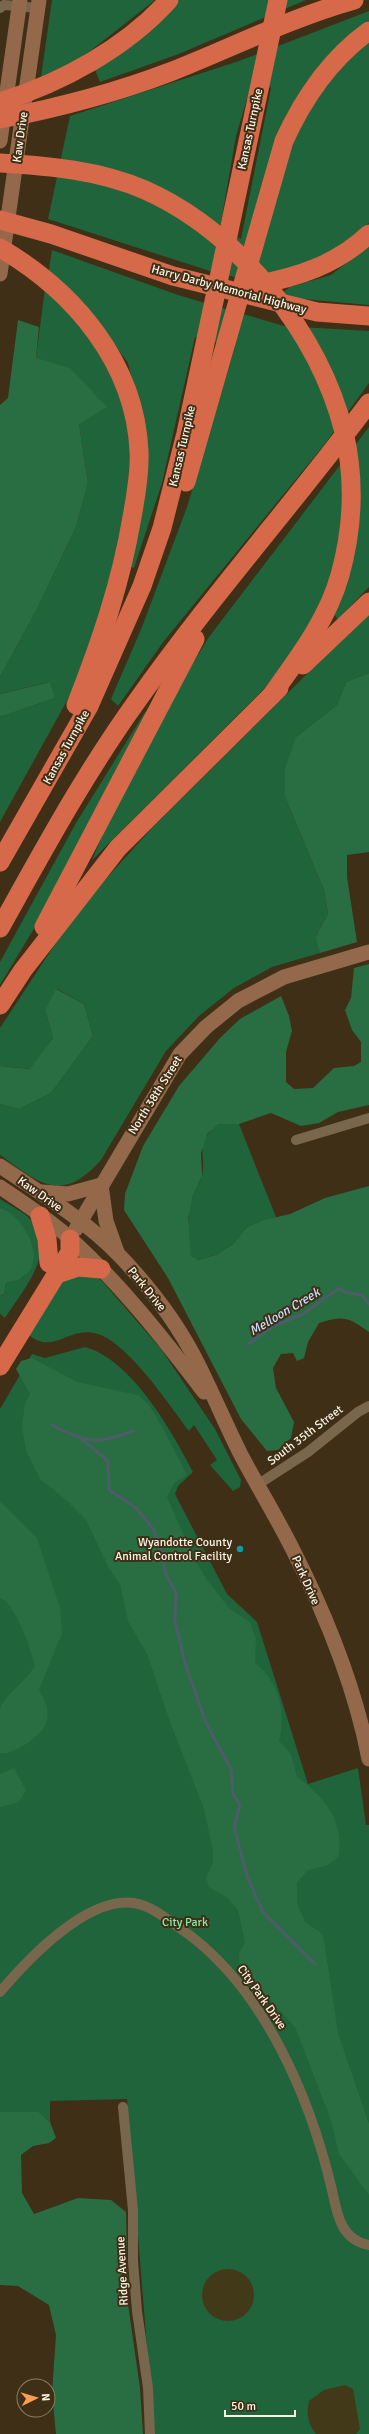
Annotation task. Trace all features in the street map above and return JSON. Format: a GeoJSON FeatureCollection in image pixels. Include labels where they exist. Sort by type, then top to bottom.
{"type":"FeatureCollection","features":[{"type":"Feature","properties":{"kind":"highway"},"geometry":{"type":"LineString","coordinates":[[0,102],[73,72],[128,37],[169,0]]}},
{"type":"Feature","properties":{"kind":"highway","name":"Kansas Turnpike"},"geometry":{"type":"LineString","coordinates":[[0,862],[89,706],[142,586],[162,528],[201,362],[278,0]]}},
{"type":"Feature","properties":{"kind":"highway"},"geometry":{"type":"LineString","coordinates":[[0,119],[79,101],[168,73],[322,9],[354,0]]}},
{"type":"Feature","properties":{"kind":"highway"},"geometry":{"type":"LineString","coordinates":[[162,528],[183,490],[282,148],[295,117],[320,78],[339,57],[369,31]]}},
{"type":"Feature","properties":{"kind":"highway"},"geometry":{"type":"LineString","coordinates":[[0,163],[63,167],[112,178],[145,190],[177,207],[204,226],[250,266],[270,289],[309,347],[336,405],[344,433],[352,490],[351,516],[340,575],[328,606],[309,642],[270,696]]}},
{"type":"Feature","properties":{"kind":"highway","name":"Harry Darby Memorial Highway"},"geometry":{"type":"LineString","coordinates":[[0,220],[51,234],[173,276],[316,312],[369,316]]}},
{"type":"Feature","properties":{"kind":"highway"},"geometry":{"type":"LineString","coordinates":[[230,290],[305,274],[343,255],[369,234]]}},
{"type":"Feature","properties":{"kind":"highway"},"geometry":{"type":"LineString","coordinates":[[0,248],[44,279],[75,305],[102,340],[123,377],[136,424],[139,452],[136,494],[117,592],[102,639],[45,785]]}},
{"type":"Feature","properties":{"kind":"highway"},"geometry":{"type":"LineString","coordinates":[[0,928],[91,770],[136,702],[320,468],[369,403]]}},
{"type":"Feature","properties":{"kind":"highway"},"geometry":{"type":"LineString","coordinates":[[23,970],[184,659],[222,591]]}},
{"type":"Feature","properties":{"kind":"highway"},"geometry":{"type":"LineString","coordinates":[[0,1005],[23,970],[118,848],[270,696],[369,602]]}},
{"type":"Feature","properties":{"kind":"highway"},"geometry":{"type":"LineString","coordinates":[[40,1216],[47,1239],[53,1269]]}},
{"type":"Feature","properties":{"kind":"highway"},"geometry":{"type":"LineString","coordinates":[[0,1366],[53,1269],[70,1252],[70,1239]]}},
{"type":"Feature","properties":{"kind":"highway"},"geometry":{"type":"LineString","coordinates":[[53,1269],[78,1267],[101,1269]]}},
{"type":"Feature","properties":{"kind":"highway"},"geometry":{"type":"LineString","coordinates":[[0,1346],[42,1287]]}},
{"type":"Feature","properties":{"kind":"main road","name":"Kaw Drive"},"geometry":{"type":"LineString","coordinates":[[0,141],[20,3]]}},
{"type":"Feature","properties":{"kind":"main road","name":"Kaw Drive"},"geometry":{"type":"LineString","coordinates":[[0,274],[39,4]]}},
{"type":"Feature","properties":{"kind":"main road","name":"North 38th Street"},"geometry":{"type":"LineString","coordinates":[[70,1239],[180,1054],[206,1028],[238,1001],[284,977],[369,952]]}},
{"type":"Feature","properties":{"kind":"main road","name":"Kaw Drive"},"geometry":{"type":"LineString","coordinates":[[0,1166],[81,1222]]}},
{"type":"Feature","properties":{"kind":"main road"},"geometry":{"type":"LineString","coordinates":[[37,1191],[68,1194],[101,1185],[106,1221],[118,1254]]}},
{"type":"Feature","properties":{"kind":"main road","name":"Kaw Drive"},"geometry":{"type":"LineString","coordinates":[[0,1188],[70,1239]]}},
{"type":"Feature","properties":{"kind":"main road","name":"Park Drive"},"geometry":{"type":"LineString","coordinates":[[81,1222],[118,1254],[174,1323],[198,1365],[219,1412],[293,1550],[335,1645],[356,1709],[369,1758]]}},
{"type":"Feature","properties":{"kind":"main road","name":"Park Drive"},"geometry":{"type":"LineString","coordinates":[[70,1239],[125,1293],[174,1351],[219,1412]]}},
{"type":"Feature","properties":{"kind":"street"},"geometry":{"type":"LineString","coordinates":[[0,8],[4,4],[39,4]]}},
{"type":"Feature","properties":{"kind":"street"},"geometry":{"type":"LineString","coordinates":[[296,1140],[369,1118]]}},
{"type":"Feature","properties":{"kind":"street","name":"South 35th Street"},"geometry":{"type":"LineString","coordinates":[[257,1485],[308,1452],[358,1412],[369,1406]]}},
{"type":"Feature","properties":{"kind":"street","name":"City Park Drive"},"geometry":{"type":"LineString","coordinates":[[0,1992],[14,1975],[61,1932],[92,1912],[110,1905],[134,1903],[155,1911],[204,1946],[237,1982],[278,2043],[306,2101],[324,2156],[340,2224],[350,2238],[369,2245]]}},
{"type":"Feature","properties":{"kind":"street","name":"Ridge Avenue"},"geometry":{"type":"LineString","coordinates":[[123,2107],[133,2210],[133,2261],[137,2311],[148,2388],[150,2434]]}},
{"type":"Feature","properties":{"kind":"green space"},"geometry":{"type":"Polygon","coordinates":[[[52,0],[155,0],[80,59],[41,77],[52,0]]]}},
{"type":"Feature","properties":{"kind":"green space"},"geometry":{"type":"Polygon","coordinates":[[[179,0],[306,0],[176,55],[100,82],[93,65],[169,10],[179,0]]]}},
{"type":"Feature","properties":{"kind":"green space"},"geometry":{"type":"Polygon","coordinates":[[[369,11],[369,21],[306,82],[285,117],[271,158],[283,167],[302,123],[325,79],[369,41],[369,223],[314,265],[251,281],[210,271],[48,219],[70,116],[239,61],[369,11]],[[271,87],[247,99],[236,136],[220,228],[241,239],[271,87]]]}},
{"type":"Feature","properties":{"kind":"green space"},"geometry":{"type":"Polygon","coordinates":[[[369,245],[369,305],[292,298],[281,294],[290,287],[331,275],[369,245]]]}},
{"type":"Feature","properties":{"kind":"green space"},"geometry":{"type":"Polygon","coordinates":[[[52,250],[178,295],[284,326],[369,331],[369,383],[328,440],[164,641],[118,706],[111,699],[142,627],[187,507],[235,347],[195,337],[162,483],[134,568],[129,566],[139,406],[128,363],[90,311],[48,276],[52,250]]]}},
{"type":"Feature","properties":{"kind":"green space"},"geometry":{"type":"Polygon","coordinates":[[[45,288],[79,321],[112,372],[126,403],[130,449],[127,503],[111,581],[85,668],[0,822],[0,717],[55,698],[49,682],[0,694],[0,677],[37,609],[76,527],[88,483],[79,424],[36,358],[45,288]]]}},
{"type":"Feature","properties":{"kind":"green space"},"geometry":{"type":"Polygon","coordinates":[[[18,320],[39,327],[36,358],[70,368],[107,407],[79,424],[88,483],[76,527],[37,609],[0,677],[0,405],[8,398],[18,320]]]}},
{"type":"Feature","properties":{"kind":"green space"},"geometry":{"type":"Polygon","coordinates":[[[369,427],[369,587],[338,619],[334,615],[338,561],[308,630],[291,657],[262,691],[92,860],[111,815],[169,702],[209,637],[369,427]]]}},
{"type":"Feature","properties":{"kind":"green space"},"geometry":{"type":"Polygon","coordinates":[[[369,612],[369,673],[346,682],[337,705],[296,737],[285,797],[324,890],[328,914],[315,938],[320,953],[272,967],[234,988],[199,1016],[166,1051],[101,1160],[87,1174],[74,1182],[62,1185],[51,1185],[39,1181],[27,1174],[0,1155],[0,1104],[19,1109],[51,1093],[93,1036],[84,1004],[57,989],[45,1010],[53,1038],[31,1069],[0,1066],[0,1028],[65,929],[103,882],[152,828],[369,612]]]}},
{"type":"Feature","properties":{"kind":"green space"},"geometry":{"type":"Polygon","coordinates":[[[369,673],[369,852],[347,855],[347,877],[357,942],[320,953],[315,938],[328,914],[324,890],[285,797],[285,769],[296,737],[337,705],[346,682],[369,673]]]}},
{"type":"Feature","properties":{"kind":"green space"},"geometry":{"type":"Polygon","coordinates":[[[50,682],[55,698],[0,717],[0,694],[50,682]]]}},
{"type":"Feature","properties":{"kind":"green space"},"geometry":{"type":"Polygon","coordinates":[[[145,712],[148,713],[53,897],[0,985],[0,962],[76,823],[145,712]]]}},
{"type":"Feature","properties":{"kind":"green space"},"geometry":{"type":"Polygon","coordinates":[[[369,964],[369,1105],[338,1112],[319,1123],[301,1126],[271,1113],[239,1124],[219,1124],[207,1134],[201,1153],[202,1176],[193,1195],[188,1218],[191,1256],[199,1260],[218,1254],[233,1244],[246,1228],[264,1220],[290,1214],[325,1198],[369,1186],[369,1332],[351,1320],[340,1318],[327,1320],[319,1323],[308,1342],[304,1358],[297,1361],[293,1353],[281,1354],[273,1368],[276,1388],[294,1422],[291,1438],[278,1450],[267,1451],[241,1419],[168,1278],[124,1210],[125,1194],[143,1146],[179,1086],[220,1038],[240,1019],[281,996],[289,1016],[292,1031],[286,1052],[286,1082],[294,1089],[313,1088],[334,1068],[354,1066],[361,1062],[361,1042],[352,1030],[345,1010],[351,998],[354,968],[369,964]]]}},
{"type":"Feature","properties":{"kind":"green space"},"geometry":{"type":"Polygon","coordinates":[[[56,989],[84,1004],[93,1036],[51,1093],[19,1109],[0,1104],[0,1066],[30,1069],[53,1038],[45,1010],[56,989]]]}},
{"type":"Feature","properties":{"kind":"green space"},"geometry":{"type":"Polygon","coordinates":[[[219,1124],[239,1124],[276,1217],[246,1228],[233,1244],[218,1254],[199,1260],[191,1256],[188,1233],[189,1210],[194,1192],[202,1176],[203,1143],[211,1131],[219,1124]]]}},
{"type":"Feature","properties":{"kind":"green space"},"geometry":{"type":"Polygon","coordinates":[[[0,1199],[20,1211],[31,1220],[39,1232],[41,1245],[40,1258],[35,1270],[5,1318],[0,1314],[0,1295],[4,1294],[6,1283],[18,1280],[2,1209],[0,1208],[0,1199]]]}},
{"type":"Feature","properties":{"kind":"green space"},"geometry":{"type":"Polygon","coordinates":[[[0,1208],[18,1220],[31,1241],[34,1255],[31,1270],[18,1280],[6,1283],[4,1294],[0,1295],[0,1208]]]}},
{"type":"Feature","properties":{"kind":"green space"},"geometry":{"type":"Polygon","coordinates":[[[93,1274],[102,1281],[161,1349],[215,1429],[241,1480],[240,1487],[233,1491],[210,1465],[217,1460],[194,1425],[189,1431],[146,1374],[120,1347],[106,1338],[94,1333],[85,1332],[53,1342],[37,1340],[28,1334],[62,1278],[93,1274]]]}},
{"type":"Feature","properties":{"kind":"green space","name":"City Park"},"geometry":{"type":"Polygon","coordinates":[[[85,1347],[102,1354],[119,1366],[134,1381],[162,1418],[193,1472],[178,1486],[175,1494],[227,1594],[257,1622],[308,1784],[358,1768],[366,1825],[369,1825],[369,2434],[154,2434],[127,2099],[50,2101],[50,2122],[39,2112],[0,2112],[0,1409],[32,1354],[45,1358],[85,1347]]]}},
{"type":"Feature","properties":{"kind":"green space"},"geometry":{"type":"Polygon","coordinates":[[[32,1358],[77,1382],[138,1395],[149,1405],[163,1428],[187,1475],[174,1483],[167,1497],[193,1556],[207,1580],[229,1608],[250,1622],[256,1640],[255,1663],[270,1679],[279,1698],[282,1719],[279,1741],[291,1754],[297,1777],[316,1792],[331,1812],[336,1822],[340,1845],[338,1858],[326,1866],[308,1870],[297,1883],[297,1903],[305,1922],[323,1934],[338,2033],[369,2124],[369,2195],[339,2154],[331,2120],[295,2027],[240,1967],[239,1954],[245,1942],[238,1910],[228,1898],[209,1887],[206,1878],[213,1862],[213,1851],[204,1809],[166,1711],[148,1656],[128,1621],[120,1584],[109,1568],[86,1520],[67,1501],[40,1479],[26,1450],[22,1427],[25,1403],[30,1394],[16,1369],[21,1361],[32,1358]]]}},
{"type":"Feature","properties":{"kind":"green space"},"geometry":{"type":"Polygon","coordinates":[[[0,1501],[37,1538],[60,1608],[62,1633],[39,1690],[44,1699],[48,1715],[43,1729],[38,1735],[23,1746],[7,1753],[0,1753],[0,1709],[6,1699],[27,1677],[35,1666],[30,1649],[17,1618],[12,1609],[0,1598],[0,1501]]]}},
{"type":"Feature","properties":{"kind":"green space"},"geometry":{"type":"Polygon","coordinates":[[[14,1768],[26,1790],[19,1802],[0,1807],[0,1774],[14,1768]]]}},
{"type":"Feature","properties":{"kind":"green space"},"geometry":{"type":"Polygon","coordinates":[[[0,2112],[39,2112],[50,2122],[56,2138],[49,2143],[33,2146],[21,2155],[22,2193],[34,2214],[78,2198],[111,2200],[126,2212],[128,2304],[140,2388],[143,2434],[56,2434],[54,2418],[56,2418],[56,2378],[53,2378],[56,2335],[49,2305],[18,2286],[0,2285],[0,2112]]]}},
{"type":"Feature","properties":{"kind":"sand"},"geometry":{"type":"Polygon","coordinates":[[[228,2269],[242,2273],[250,2281],[254,2295],[250,2309],[242,2317],[228,2321],[214,2317],[206,2309],[202,2295],[206,2281],[214,2273],[228,2269]]]}},
{"type":"Feature","properties":{"kind":"sand"},"geometry":{"type":"Polygon","coordinates":[[[345,2385],[353,2389],[360,2429],[356,2434],[316,2434],[311,2427],[308,2418],[309,2401],[324,2390],[345,2385]]]}},
{"type":"Feature","properties":{"kind":"waterway","name":"Melloon Creek"},"geometry":{"type":"LineString","coordinates":[[248,1344],[272,1327],[303,1314],[339,1288],[344,1292],[362,1295],[369,1304]]}},
{"type":"Feature","properties":{"kind":"waterway","name":"Melloon Creek"},"geometry":{"type":"LineString","coordinates":[[52,1425],[74,1436],[92,1440],[101,1440],[121,1436],[133,1431]]}},
{"type":"Feature","properties":{"kind":"waterway"},"geometry":{"type":"LineString","coordinates":[[79,1437],[108,1461],[109,1490],[136,1508],[153,1529],[160,1545],[166,1574],[176,1593],[175,1621],[185,1663],[206,1723],[231,1769],[233,1794],[240,1805],[234,1827],[248,1879],[263,1912],[315,1964]]}},
{"type":"Feature","properties":{"kind":"place","name":"Wyandotte County Animal Control Facility"},"geometry":{"type":"Point","coordinates":[240,1549]}}]}
